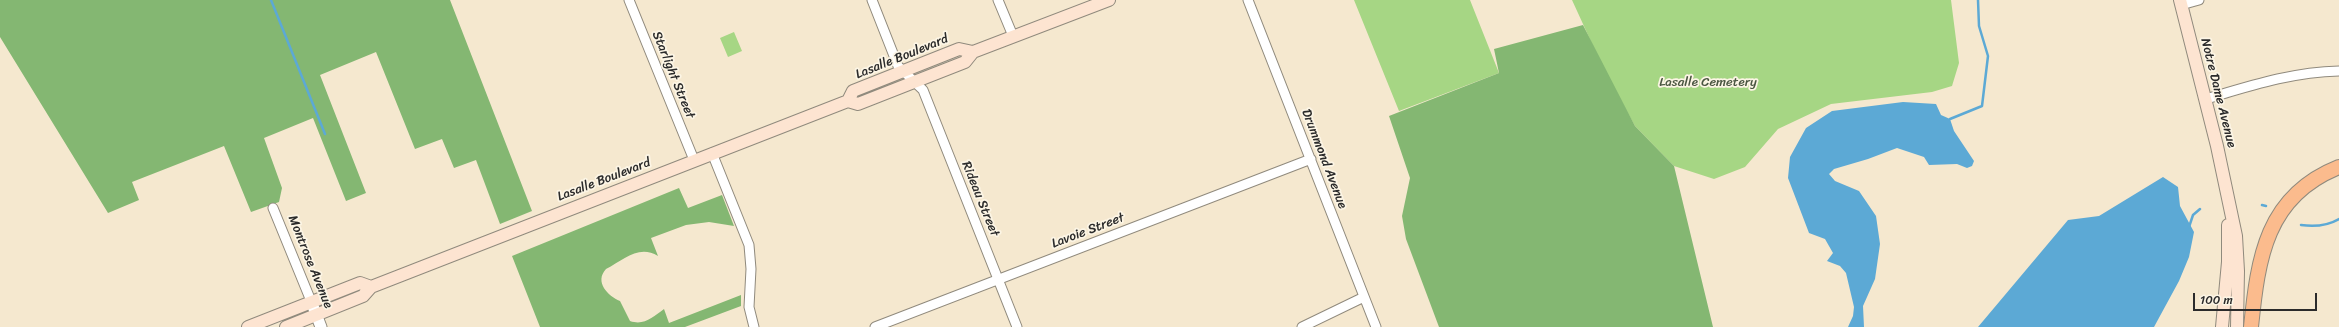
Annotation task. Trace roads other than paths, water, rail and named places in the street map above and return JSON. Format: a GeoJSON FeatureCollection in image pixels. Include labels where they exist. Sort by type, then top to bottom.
{"type":"FeatureCollection","features":[{"type":"Feature","properties":{"kind":"highway"},"geometry":{"type":"LineString","coordinates":[[2251,327],[2260,259],[2277,216],[2293,198],[2310,183],[2339,167]]}},
{"type":"Feature","properties":{"kind":"main road","name":"Lasalle Boulevard"},"geometry":{"type":"LineString","coordinates":[[286,327],[363,296],[371,287],[848,101],[858,104],[915,82],[965,62],[973,52],[1109,0]]}},
{"type":"Feature","properties":{"kind":"main road","name":"Notre Dame Avenue"},"geometry":{"type":"LineString","coordinates":[[2180,2],[2206,99],[2236,236],[2238,271],[2237,327]]}},
{"type":"Feature","properties":{"kind":"main road","name":"Lasalle Boulevard"},"geometry":{"type":"LineString","coordinates":[[848,101],[853,91],[904,70],[959,49],[973,52]]}},
{"type":"Feature","properties":{"kind":"main road","name":"Notre Dame Avenue"},"geometry":{"type":"LineString","coordinates":[[2222,327],[2228,262],[2228,194]]}},
{"type":"Feature","properties":{"kind":"main road","name":"Lasalle Boulevard"},"geometry":{"type":"LineString","coordinates":[[248,327],[360,283],[371,287]]}},
{"type":"Feature","properties":{"kind":"street","name":"Starlight Street"},"geometry":{"type":"LineString","coordinates":[[629,0],[694,160]]}},
{"type":"Feature","properties":{"kind":"street","name":"Rideau Street"},"geometry":{"type":"LineString","coordinates":[[872,0],[898,66],[904,70],[923,90],[1017,327]]}},
{"type":"Feature","properties":{"kind":"street"},"geometry":{"type":"LineString","coordinates":[[998,0],[1013,36]]}},
{"type":"Feature","properties":{"kind":"street","name":"Drummond Avenue"},"geometry":{"type":"LineString","coordinates":[[1248,0],[1376,327]]}},
{"type":"Feature","properties":{"kind":"street"},"geometry":{"type":"LineString","coordinates":[[2180,2],[2198,0]]}},
{"type":"Feature","properties":{"kind":"street"},"geometry":{"type":"LineString","coordinates":[[2206,99],[2298,74],[2339,71]]}},
{"type":"Feature","properties":{"kind":"street"},"geometry":{"type":"LineString","coordinates":[[712,153],[749,245],[751,269],[749,307],[754,327]]}},
{"type":"Feature","properties":{"kind":"street","name":"Lavoie Street"},"geometry":{"type":"LineString","coordinates":[[875,327],[1311,159]]}},
{"type":"Feature","properties":{"kind":"street","name":"Montrose Avenue"},"geometry":{"type":"LineString","coordinates":[[273,208],[321,327]]}},
{"type":"Feature","properties":{"kind":"street"},"geometry":{"type":"LineString","coordinates":[[1302,327],[1364,297]]}},
{"type":"Feature","properties":{"kind":"water"},"geometry":{"type":"Polygon","coordinates":[[[1903,102],[1936,104],[1941,115],[1950,119],[1954,131],[1974,161],[1972,166],[1967,168],[1957,164],[1929,165],[1924,157],[1897,148],[1868,159],[1834,169],[1829,174],[1835,181],[1859,191],[1876,216],[1880,244],[1875,279],[1863,306],[1864,327],[1848,327],[1853,316],[1854,307],[1846,273],[1840,266],[1827,261],[1833,253],[1825,239],[1809,233],[1788,178],[1790,157],[1806,128],[1832,111],[1903,102]]]}},
{"type":"Feature","properties":{"kind":"water"},"geometry":{"type":"Polygon","coordinates":[[[2163,177],[2178,187],[2180,206],[2194,232],[2189,257],[2179,281],[2154,327],[1978,327],[2068,220],[2099,216],[2163,177]]]}},
{"type":"Feature","properties":{"kind":"waterway"},"geometry":{"type":"LineString","coordinates":[[271,0],[325,134]]}},
{"type":"Feature","properties":{"kind":"waterway"},"geometry":{"type":"LineString","coordinates":[[1950,119],[1982,106],[1988,56],[1979,26],[1978,0]]}},
{"type":"Feature","properties":{"kind":"waterway"},"geometry":{"type":"LineString","coordinates":[[2262,205],[2266,206]]}},
{"type":"Feature","properties":{"kind":"waterway"},"geometry":{"type":"LineString","coordinates":[[2189,227],[2193,215],[2200,209]]}},
{"type":"Feature","properties":{"kind":"waterway"},"geometry":{"type":"LineString","coordinates":[[2301,225],[2321,225],[2339,219]]}},
{"type":"Feature","properties":{"kind":"park label","name":"Lasalle Cemetery"},"geometry":{"type":"Point","coordinates":[1708,83]}}]}
